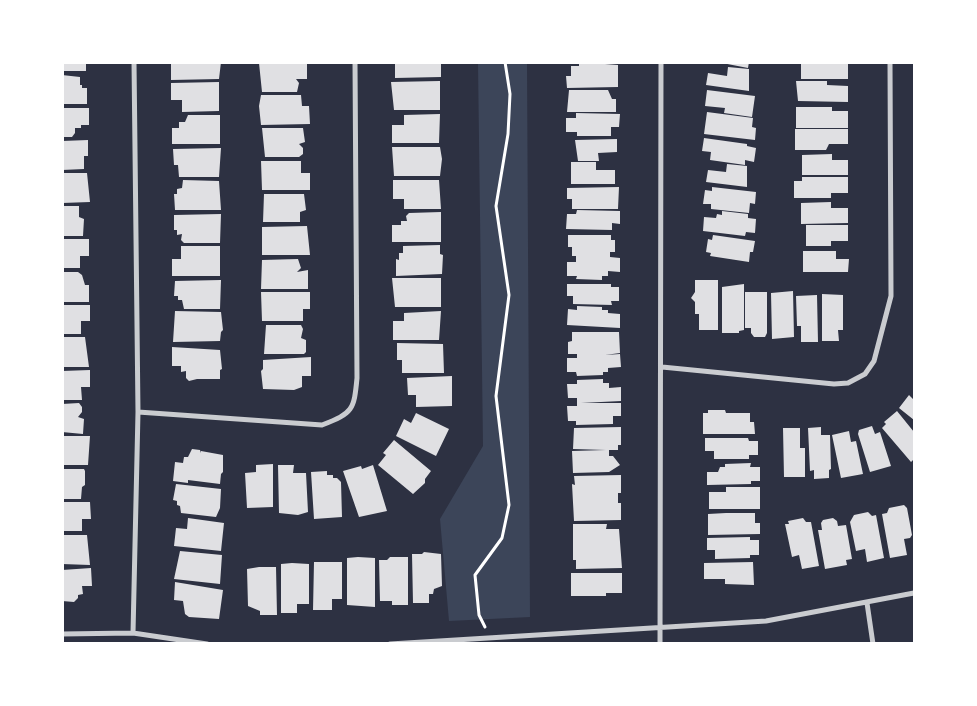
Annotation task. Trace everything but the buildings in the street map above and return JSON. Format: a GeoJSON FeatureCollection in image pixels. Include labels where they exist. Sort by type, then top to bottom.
{"type":"FeatureCollection","features":[{"type":"Feature","properties":{"kind":"street"},"geometry":{"type":"LineString","coordinates":[[133,633],[138,412],[134,62]]}},
{"type":"Feature","properties":{"kind":"street"},"geometry":{"type":"LineString","coordinates":[[138,412],[322,424],[343,416],[354,403],[357,378],[355,62]]}},
{"type":"Feature","properties":{"kind":"street"},"geometry":{"type":"LineString","coordinates":[[660,644],[662,367],[661,62]]}},
{"type":"Feature","properties":{"kind":"street"},"geometry":{"type":"LineString","coordinates":[[662,367],[834,384],[848,383],[865,374],[874,361],[891,296],[890,62]]}},
{"type":"Feature","properties":{"kind":"street"},"geometry":{"type":"LineString","coordinates":[[390,644],[490,636],[766,621],[914,594]]}},
{"type":"Feature","properties":{"kind":"street"},"geometry":{"type":"LineString","coordinates":[[867,603],[873,644]]}},
{"type":"Feature","properties":{"kind":"street"},"geometry":{"type":"LineString","coordinates":[[62,634],[133,633],[207,644]]}},
{"type":"Feature","properties":{"kind":"path"},"geometry":{"type":"LineString","coordinates":[[490,636],[479,615],[475,574],[502,538],[509,504],[496,396],[509,295],[496,206],[508,134],[510,94],[505,62]]}},
{"type":"Feature","properties":{"kind":"shaded area"},"geometry":{"type":"Polygon","coordinates":[[[478,63],[527,63],[530,617],[449,621],[440,519],[483,446],[478,63]]]}}]}
